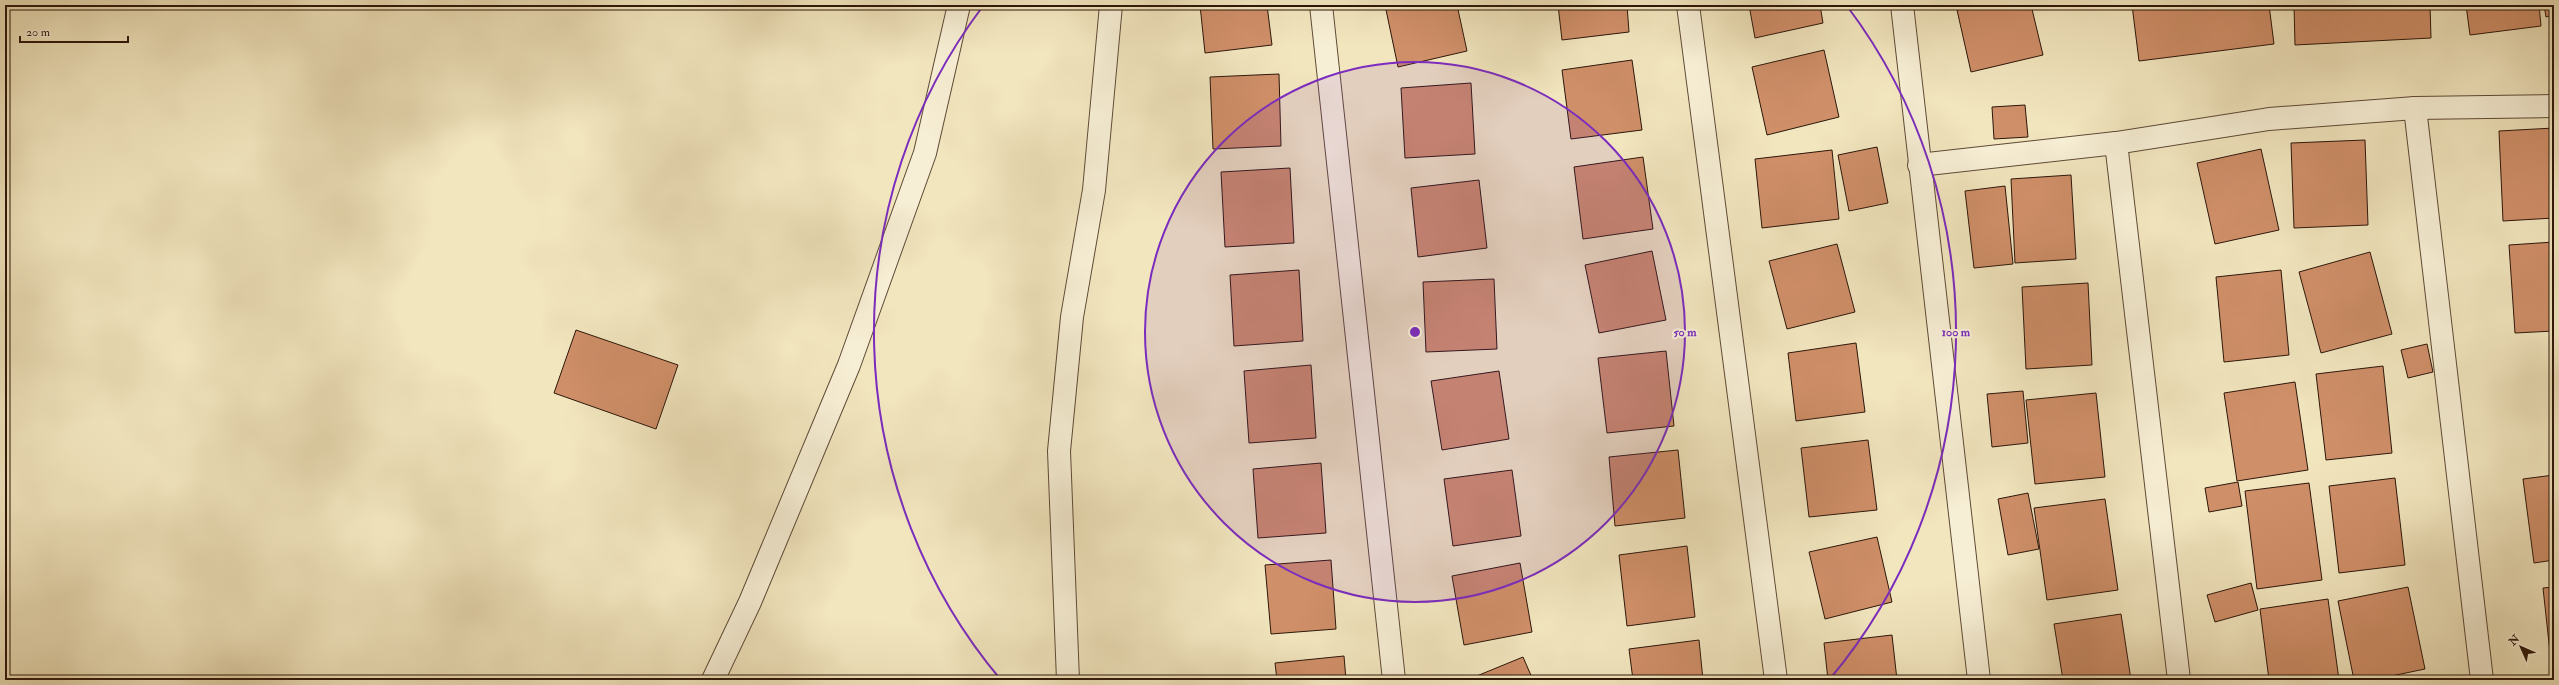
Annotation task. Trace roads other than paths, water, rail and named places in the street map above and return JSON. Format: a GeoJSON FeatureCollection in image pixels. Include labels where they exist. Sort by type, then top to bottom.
{"type":"FeatureCollection","features":[{"type":"Feature","properties":{"kind":"street"},"geometry":{"type":"LineString","coordinates":[[712,680],[750,602],[849,366],[925,153],[959,5]]}},
{"type":"Feature","properties":{"kind":"street"},"geometry":{"type":"LineString","coordinates":[[1068,680],[1059,451],[1072,317],[1094,190],[1111,5]]}},
{"type":"Feature","properties":{"kind":"street"},"geometry":{"type":"LineString","coordinates":[[1321,5],[1394,680]]}},
{"type":"Feature","properties":{"kind":"street"},"geometry":{"type":"LineString","coordinates":[[1688,5],[1776,680]]}},
{"type":"Feature","properties":{"kind":"street"},"geometry":{"type":"LineString","coordinates":[[1902,5],[1919,165],[1979,680]]}},
{"type":"Feature","properties":{"kind":"street"},"geometry":{"type":"LineString","coordinates":[[1919,165],[2116,143],[2269,119],[2415,108],[2554,106]]}},
{"type":"Feature","properties":{"kind":"street"},"geometry":{"type":"LineString","coordinates":[[2415,108],[2482,680]]}},
{"type":"Feature","properties":{"kind":"street"},"geometry":{"type":"LineString","coordinates":[[2116,143],[2179,680]]}}]}
